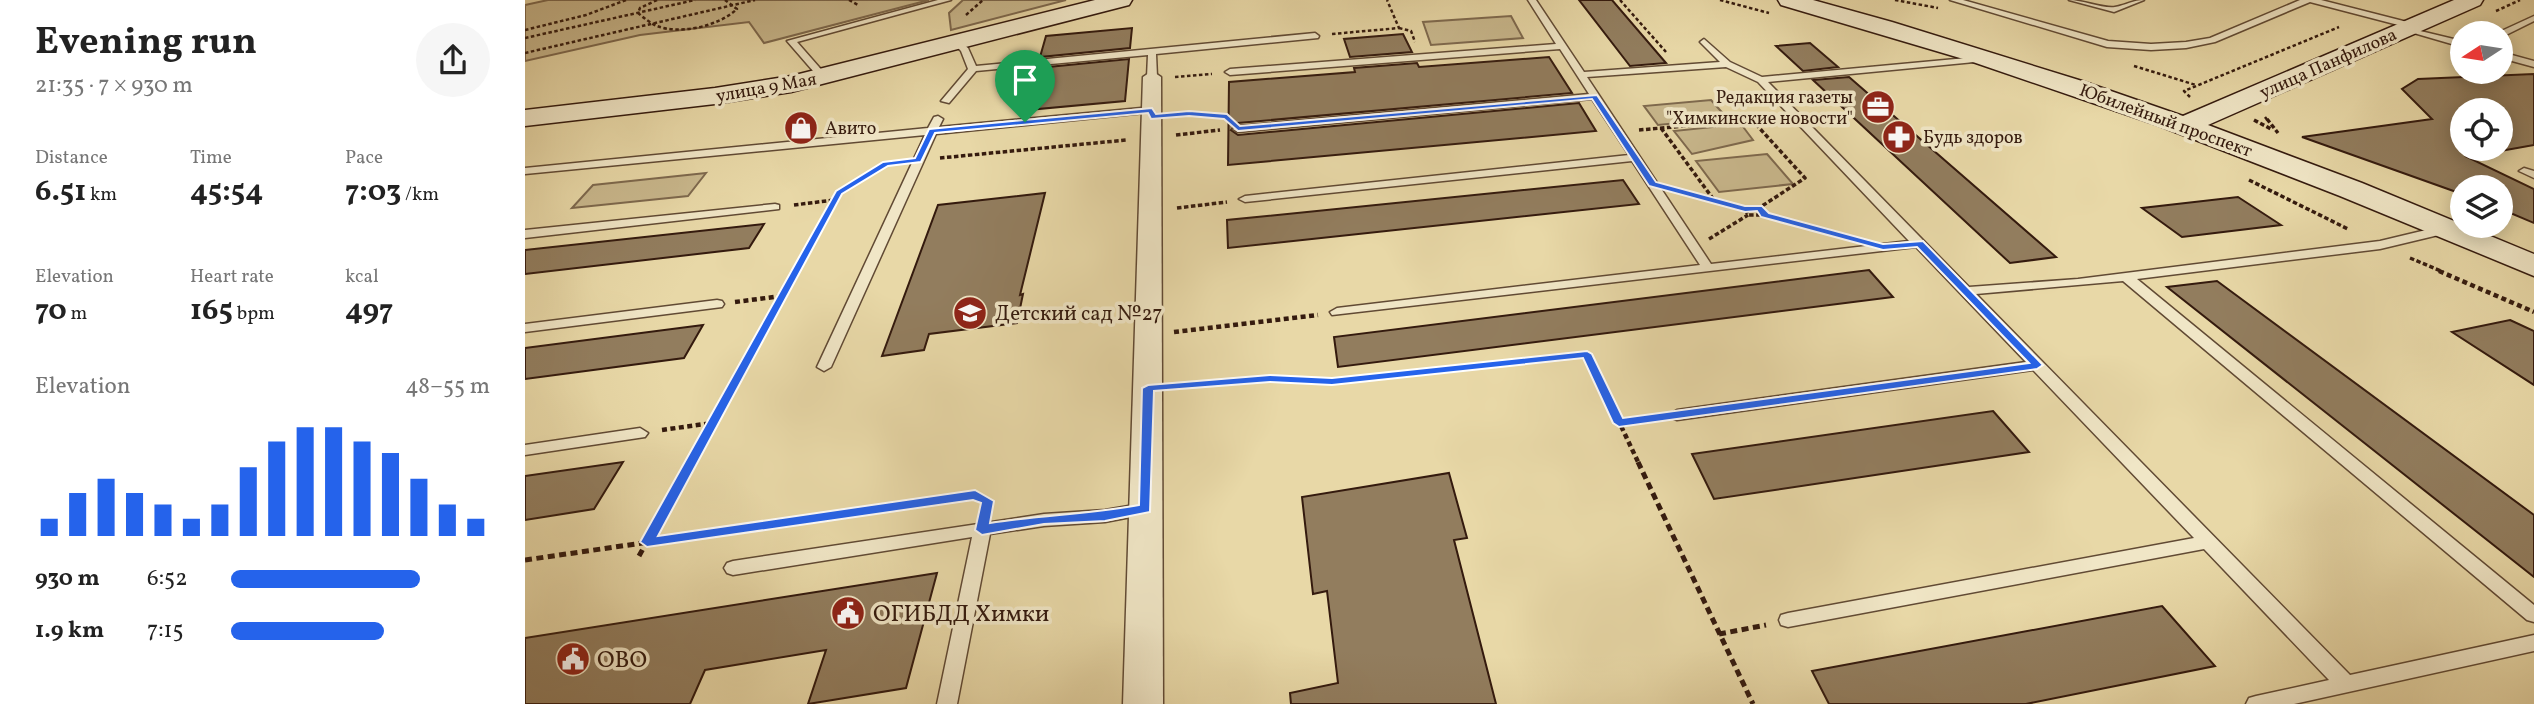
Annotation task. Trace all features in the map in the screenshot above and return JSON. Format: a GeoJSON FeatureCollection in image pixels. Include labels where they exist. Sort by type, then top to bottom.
{"type":"FeatureCollection","features":[{"type":"Feature","properties":{"kind":"main road","name":"улица 9 Мая"},"geometry":{"type":"LineString","coordinates":[[1001,30],[1036,15],[1091,0]]}},
{"type":"Feature","properties":{"kind":"main road","name":"улица 9 Мая"},"geometry":{"type":"LineString","coordinates":[[525,118],[715,96],[823,77],[1121,0]]}},
{"type":"Feature","properties":{"kind":"main road","name":"Юбилейный проспект"},"geometry":{"type":"LineString","coordinates":[[1839,0],[2021,51],[2193,112],[2343,185],[2450,221]]}},
{"type":"Feature","properties":{"kind":"main road","name":"Юбилейный проспект"},"geometry":{"type":"LineString","coordinates":[[1785,8],[1986,57],[2193,112]]}},
{"type":"Feature","properties":{"kind":"main road","name":"улица Панфилова"},"geometry":{"type":"LineString","coordinates":[[2193,112],[2408,28],[2479,8]]}},
{"type":"Feature","properties":{"kind":"main road","name":"Юбилейный проспект"},"geometry":{"type":"LineString","coordinates":[[2483,238],[2534,266]]}},
{"type":"Feature","properties":{"kind":"main road"},"geometry":{"type":"LineString","coordinates":[[2511,238],[2534,248]]}},
{"type":"Feature","properties":{"kind":"street"},"geometry":{"type":"LineString","coordinates":[[1143,704],[1152,69]]}},
{"type":"Feature","properties":{"kind":"lane"},"geometry":{"type":"LineString","coordinates":[[823,77],[791,41],[947,0]]}},
{"type":"Feature","properties":{"kind":"lane"},"geometry":{"type":"LineString","coordinates":[[1531,0],[1707,267]]}},
{"type":"Feature","properties":{"kind":"lane"},"geometry":{"type":"LineString","coordinates":[[1954,0],[2107,44],[2151,47],[2212,40],[2310,0],[2369,14],[2450,40]]}},
{"type":"Feature","properties":{"kind":"lane"},"geometry":{"type":"LineString","coordinates":[[2073,0],[2114,10],[2140,0]]}},
{"type":"Feature","properties":{"kind":"lane"},"geometry":{"type":"LineString","coordinates":[[2513,28],[2534,18]]}},
{"type":"Feature","properties":{"kind":"lane"},"geometry":{"type":"LineString","coordinates":[[946,101],[973,69],[1152,69],[1315,36]]}},
{"type":"Feature","properties":{"kind":"lane"},"geometry":{"type":"LineString","coordinates":[[1704,42],[1727,64],[1761,80],[2346,684]]}},
{"type":"Feature","properties":{"kind":"lane"},"geometry":{"type":"LineString","coordinates":[[957,43],[965,50],[973,69]]}},
{"type":"Feature","properties":{"kind":"lane"},"geometry":{"type":"LineString","coordinates":[[1230,72],[1561,46]]}},
{"type":"Feature","properties":{"kind":"lane"},"geometry":{"type":"LineString","coordinates":[[1761,80],[1986,57]]}},
{"type":"Feature","properties":{"kind":"lane"},"geometry":{"type":"LineString","coordinates":[[2513,58],[2534,64]]}},
{"type":"Feature","properties":{"kind":"lane"},"geometry":{"type":"LineString","coordinates":[[1580,75],[1727,64]]}},
{"type":"Feature","properties":{"kind":"lane"},"geometry":{"type":"LineString","coordinates":[[1238,129],[1594,96]]}},
{"type":"Feature","properties":{"kind":"lane"},"geometry":{"type":"LineString","coordinates":[[824,367],[938,119]]}},
{"type":"Feature","properties":{"kind":"lane"},"geometry":{"type":"LineString","coordinates":[[525,171],[932,131],[1151,121]]}},
{"type":"Feature","properties":{"kind":"lane"},"geometry":{"type":"LineString","coordinates":[[1245,199],[1635,158]]}},
{"type":"Feature","properties":{"kind":"lane"},"geometry":{"type":"LineString","coordinates":[[2534,170],[2524,171],[2534,176]]}},
{"type":"Feature","properties":{"kind":"lane"},"geometry":{"type":"LineString","coordinates":[[525,233],[775,207]]}},
{"type":"Feature","properties":{"kind":"lane"},"geometry":{"type":"LineString","coordinates":[[1965,290],[2078,283],[2380,245],[2450,224]]}},
{"type":"Feature","properties":{"kind":"lane"},"geometry":{"type":"LineString","coordinates":[[1336,312],[1919,243]]}},
{"type":"Feature","properties":{"kind":"lane"},"geometry":{"type":"LineString","coordinates":[[2125,276],[2534,615]]}},
{"type":"Feature","properties":{"kind":"lane"},"geometry":{"type":"LineString","coordinates":[[525,328],[717,304]]}},
{"type":"Feature","properties":{"kind":"lane"},"geometry":{"type":"LineString","coordinates":[[1677,415],[2037,365]]}},
{"type":"Feature","properties":{"kind":"lane"},"geometry":{"type":"LineString","coordinates":[[525,450],[640,433]]}},
{"type":"Feature","properties":{"kind":"lane"},"geometry":{"type":"LineString","coordinates":[[733,569],[1044,520],[1105,516],[1146,509]]}},
{"type":"Feature","properties":{"kind":"lane"},"geometry":{"type":"LineString","coordinates":[[947,704],[982,530]]}},
{"type":"Feature","properties":{"kind":"lane"},"geometry":{"type":"LineString","coordinates":[[1788,620],[2209,542]]}},
{"type":"Feature","properties":{"kind":"lane"},"geometry":{"type":"LineString","coordinates":[[2256,704],[2534,643]]}},
{"type":"Feature","properties":{"kind":"path"},"geometry":{"type":"LineString","coordinates":[[525,30],[586,15],[626,0]]}},
{"type":"Feature","properties":{"kind":"path"},"geometry":{"type":"LineString","coordinates":[[638,13],[644,5],[657,0]]}},
{"type":"Feature","properties":{"kind":"path"},"geometry":{"type":"LineString","coordinates":[[525,38],[695,0]]}},
{"type":"Feature","properties":{"kind":"path"},"geometry":{"type":"LineString","coordinates":[[638,13],[658,27],[707,24],[732,15],[737,9],[725,0]]}},
{"type":"Feature","properties":{"kind":"path"},"geometry":{"type":"LineString","coordinates":[[525,52],[755,0]]}},
{"type":"Feature","properties":{"kind":"path"},"geometry":{"type":"LineString","coordinates":[[1315,36],[1399,28],[1387,0]]}},
{"type":"Feature","properties":{"kind":"path"},"geometry":{"type":"LineString","coordinates":[[1620,0],[1678,66]]}},
{"type":"Feature","properties":{"kind":"path"},"geometry":{"type":"LineString","coordinates":[[1720,0],[1785,8]]}},
{"type":"Feature","properties":{"kind":"path"},"geometry":{"type":"LineString","coordinates":[[2479,8],[2520,0]]}},
{"type":"Feature","properties":{"kind":"path"},"geometry":{"type":"LineString","coordinates":[[2193,112],[2184,91],[2369,14]]}},
{"type":"Feature","properties":{"kind":"path"},"geometry":{"type":"LineString","coordinates":[[1152,69],[1230,72]]}},
{"type":"Feature","properties":{"kind":"path"},"geometry":{"type":"LineString","coordinates":[[2276,112],[2263,117],[2284,139]]}},
{"type":"Feature","properties":{"kind":"path"},"geometry":{"type":"LineString","coordinates":[[639,556],[839,192],[886,163],[918,160],[1189,114],[1227,117],[1238,129]]}},
{"type":"Feature","properties":{"kind":"path"},"geometry":{"type":"LineString","coordinates":[[1617,131],[1752,120],[1805,178],[1759,208],[1745,209],[1652,184]]}},
{"type":"Feature","properties":{"kind":"path"},"geometry":{"type":"LineString","coordinates":[[1151,121],[1238,129]]}},
{"type":"Feature","properties":{"kind":"path"},"geometry":{"type":"LineString","coordinates":[[1660,128],[1714,200]]}},
{"type":"Feature","properties":{"kind":"path"},"geometry":{"type":"LineString","coordinates":[[2247,179],[2380,245],[2534,312]]}},
{"type":"Feature","properties":{"kind":"path"},"geometry":{"type":"LineString","coordinates":[[1150,211],[1245,199]]}},
{"type":"Feature","properties":{"kind":"path"},"geometry":{"type":"LineString","coordinates":[[775,207],[835,200]]}},
{"type":"Feature","properties":{"kind":"path"},"geometry":{"type":"LineString","coordinates":[[1759,208],[1764,211],[1764,215]]}},
{"type":"Feature","properties":{"kind":"path"},"geometry":{"type":"LineString","coordinates":[[1745,209],[1748,215]]}},
{"type":"Feature","properties":{"kind":"path"},"geometry":{"type":"LineString","coordinates":[[1694,248],[1748,215],[1764,215],[1883,247]]}},
{"type":"Feature","properties":{"kind":"path"},"geometry":{"type":"LineString","coordinates":[[717,304],[782,296]]}},
{"type":"Feature","properties":{"kind":"path"},"geometry":{"type":"LineString","coordinates":[[1148,336],[1336,312]]}},
{"type":"Feature","properties":{"kind":"path"},"geometry":{"type":"LineString","coordinates":[[1148,388],[1270,378],[1332,382],[1587,354],[1753,704]]}},
{"type":"Feature","properties":{"kind":"path"},"geometry":{"type":"LineString","coordinates":[[1619,423],[1677,415]]}},
{"type":"Feature","properties":{"kind":"path"},"geometry":{"type":"LineString","coordinates":[[640,433],[712,424]]}},
{"type":"Feature","properties":{"kind":"path"},"geometry":{"type":"LineString","coordinates":[[525,560],[975,495],[988,501],[982,530]]}},
{"type":"Feature","properties":{"kind":"path"},"geometry":{"type":"LineString","coordinates":[[1719,634],[1788,620]]}},
{"type":"Feature","properties":{"kind":"shaded area"},"geometry":{"type":"Polygon","coordinates":[[[548,0],[929,0],[764,43],[749,22],[640,35],[525,61],[525,5],[548,0]]]}},
{"type":"Feature","properties":{"kind":"shaded area"},"geometry":{"type":"Polygon","coordinates":[[[963,0],[1066,0],[951,30],[949,13],[963,0]]]}},
{"type":"Feature","properties":{"kind":"shaded area"},"geometry":{"type":"Polygon","coordinates":[[[1511,16],[1523,38],[1431,45],[1423,22],[1511,16]]]}},
{"type":"Feature","properties":{"kind":"shaded area"},"geometry":{"type":"Polygon","coordinates":[[[1711,100],[1727,118],[1658,125],[1644,106],[1711,100]]]}},
{"type":"Feature","properties":{"kind":"shaded area"},"geometry":{"type":"Polygon","coordinates":[[[1741,124],[1753,140],[1692,154],[1674,131],[1741,124]]]}},
{"type":"Feature","properties":{"kind":"shaded area"},"geometry":{"type":"Polygon","coordinates":[[[1767,154],[1793,184],[1719,192],[1696,161],[1767,154]]]}},
{"type":"Feature","properties":{"kind":"shaded area"},"geometry":{"type":"Polygon","coordinates":[[[706,173],[688,196],[572,208],[593,185],[706,173]]]}},
{"type":"Feature","properties":{"kind":"building"},"geometry":{"type":"Polygon","coordinates":[[[1579,0],[1612,0],[1666,63],[1630,66],[1579,0]]]}},
{"type":"Feature","properties":{"kind":"building"},"geometry":{"type":"Polygon","coordinates":[[[1132,28],[1130,48],[1040,57],[1046,36],[1132,28]]]}},
{"type":"Feature","properties":{"kind":"building"},"geometry":{"type":"Polygon","coordinates":[[[1403,34],[1412,52],[1350,57],[1344,39],[1403,34]]]}},
{"type":"Feature","properties":{"kind":"building"},"geometry":{"type":"Polygon","coordinates":[[[1810,43],[1838,67],[1803,71],[1776,46],[1810,43]]]}},
{"type":"Feature","properties":{"kind":"building"},"geometry":{"type":"Polygon","coordinates":[[[1549,57],[1572,93],[1238,123],[1231,130],[1238,135],[1579,103],[1596,131],[1228,165],[1229,82],[1355,72],[1354,68],[1417,63],[1419,67],[1549,57]]]}},
{"type":"Feature","properties":{"kind":"building"},"geometry":{"type":"Polygon","coordinates":[[[1129,59],[1125,101],[1027,110],[1038,68],[1129,59]]]}},
{"type":"Feature","properties":{"kind":"building"},"geometry":{"type":"Polygon","coordinates":[[[2534,74],[2534,145],[2513,149],[2513,98],[2450,98],[2450,161],[2475,161],[2505,175],[2450,175],[2450,190],[2302,137],[2432,119],[2402,89],[2418,79],[2450,78],[2450,84],[2513,84],[2513,75],[2534,74]]]}},
{"type":"Feature","properties":{"kind":"building"},"geometry":{"type":"Polygon","coordinates":[[[1849,77],[2056,257],[2010,263],[1813,80],[1849,77]]]}},
{"type":"Feature","properties":{"kind":"building"},"geometry":{"type":"Polygon","coordinates":[[[2513,179],[2534,189],[2534,223],[2513,214],[2513,179]]]}},
{"type":"Feature","properties":{"kind":"building"},"geometry":{"type":"Polygon","coordinates":[[[1623,180],[1639,204],[1228,248],[1227,220],[1623,180]]]}},
{"type":"Feature","properties":{"kind":"building"},"geometry":{"type":"Polygon","coordinates":[[[1045,193],[1020,295],[1023,294],[1017,323],[929,334],[924,350],[882,356],[938,205],[1045,193]]]}},
{"type":"Feature","properties":{"kind":"building"},"geometry":{"type":"Polygon","coordinates":[[[2238,197],[2281,225],[2182,237],[2142,208],[2238,197]]]}},
{"type":"Feature","properties":{"kind":"building"},"geometry":{"type":"Polygon","coordinates":[[[764,224],[749,248],[525,274],[525,250],[764,224]]]}},
{"type":"Feature","properties":{"kind":"building"},"geometry":{"type":"Polygon","coordinates":[[[1869,270],[1893,297],[1338,367],[1334,337],[1869,270]]]}},
{"type":"Feature","properties":{"kind":"building"},"geometry":{"type":"Polygon","coordinates":[[[2217,281],[2534,515],[2534,577],[2167,287],[2217,281]]]}},
{"type":"Feature","properties":{"kind":"building"},"geometry":{"type":"Polygon","coordinates":[[[2510,320],[2534,331],[2534,385],[2452,332],[2510,320]]]}},
{"type":"Feature","properties":{"kind":"building"},"geometry":{"type":"Polygon","coordinates":[[[703,325],[684,358],[525,379],[525,348],[703,325]]]}},
{"type":"Feature","properties":{"kind":"building"},"geometry":{"type":"Polygon","coordinates":[[[1993,411],[2029,452],[1714,499],[1692,454],[1993,411]]]}},
{"type":"Feature","properties":{"kind":"building"},"geometry":{"type":"Polygon","coordinates":[[[623,462],[594,509],[525,520],[525,476],[623,462]]]}},
{"type":"Feature","properties":{"kind":"building"},"geometry":{"type":"Polygon","coordinates":[[[1449,473],[1467,538],[1454,540],[1496,704],[1291,704],[1290,693],[1338,683],[1327,591],[1313,594],[1302,497],[1449,473]]]}},
{"type":"Feature","properties":{"kind":"building"},"geometry":{"type":"Polygon","coordinates":[[[937,573],[906,688],[808,704],[826,650],[705,670],[690,704],[525,704],[525,638],[937,573]]]}},
{"type":"Feature","properties":{"kind":"building"},"geometry":{"type":"Polygon","coordinates":[[[2162,606],[2215,666],[2026,704],[1829,704],[1812,671],[2162,606]]]}},
{"type":"Feature","properties":{"kind":"place","name":"Редакция газеты \"Химкинские новости\""},"geometry":{"type":"Point","coordinates":[1878,107]}},
{"type":"Feature","properties":{"kind":"place","name":"Авито"},"geometry":{"type":"Point","coordinates":[801,128]}},
{"type":"Feature","properties":{"kind":"place","name":"Будь здоров"},"geometry":{"type":"Point","coordinates":[1899,137]}},
{"type":"Feature","properties":{"kind":"place","name":"Детский сад №27"},"geometry":{"type":"Point","coordinates":[970,313]}},
{"type":"Feature","properties":{"kind":"place","name":"ОГИБДД Химки"},"geometry":{"type":"Point","coordinates":[848,613]}},
{"type":"Feature","properties":{"kind":"place","name":"ОВО"},"geometry":{"type":"Point","coordinates":[573,659]}},
{"type":"Feature","properties":{"kind":"route"},"geometry":{"type":"LineString","coordinates":[[1594,96],[1652,184],[1745,209],[1759,208],[1764,211],[1764,215],[1883,247],[1919,243],[2037,365],[1619,423],[1587,354],[1332,382],[1270,378],[1148,388],[1146,509],[982,530],[988,501],[975,495],[647,542],[839,192],[886,163],[918,160],[932,131],[1025,122],[1152,110],[1151,116],[1189,114],[1227,117],[1238,129],[1594,96]]}}]}
